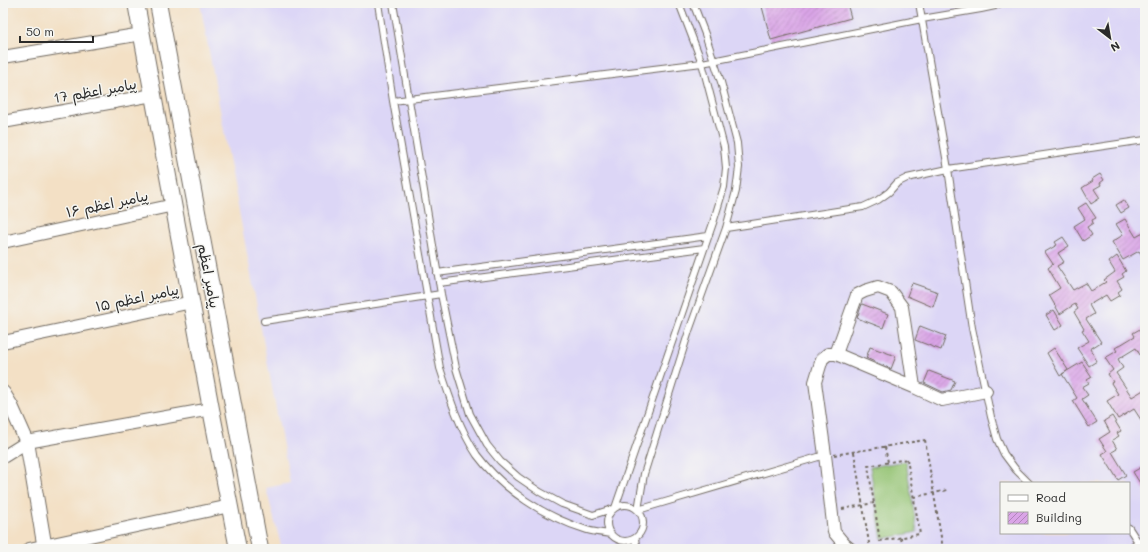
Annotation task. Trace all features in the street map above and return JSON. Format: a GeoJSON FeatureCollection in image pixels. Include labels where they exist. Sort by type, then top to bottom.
{"type":"FeatureCollection","features":[{"type":"Feature","properties":{"kind":"main road","name":"پیامبر اعظم"},"geometry":{"type":"LineString","coordinates":[[136,3],[238,549]]}},
{"type":"Feature","properties":{"kind":"main road","name":"پیامبر اعظم"},"geometry":{"type":"LineString","coordinates":[[158,3],[260,549]]}},
{"type":"Feature","properties":{"kind":"street"},"geometry":{"type":"LineString","coordinates":[[3,57],[142,34]]}},
{"type":"Feature","properties":{"kind":"street","name":"پیامبر اعظم 17"},"geometry":{"type":"LineString","coordinates":[[3,122],[153,96]]}},
{"type":"Feature","properties":{"kind":"street","name":"پیامبر اعظم ۱۶"},"geometry":{"type":"LineString","coordinates":[[3,242],[174,205]]}},
{"type":"Feature","properties":{"kind":"street"},"geometry":{"type":"LineString","coordinates":[[836,354],[857,295],[864,291],[878,287],[891,292],[902,307],[914,387]]}},
{"type":"Feature","properties":{"kind":"street","name":"پیامبر اعظم ۱۵"},"geometry":{"type":"LineString","coordinates":[[3,342],[192,302]]}},
{"type":"Feature","properties":{"kind":"street"},"geometry":{"type":"LineString","coordinates":[[850,549],[834,532],[815,382],[822,358],[828,354],[836,354],[942,400],[986,391]]}},
{"type":"Feature","properties":{"kind":"street"},"geometry":{"type":"LineString","coordinates":[[3,393],[11,406],[27,442],[45,547]]}},
{"type":"Feature","properties":{"kind":"street"},"geometry":{"type":"LineString","coordinates":[[3,457],[27,442],[211,408]]}},
{"type":"Feature","properties":{"kind":"street"},"geometry":{"type":"LineString","coordinates":[[29,549],[45,547],[230,506]]}},
{"type":"Feature","properties":{"kind":"lane"},"geometry":{"type":"LineString","coordinates":[[378,3],[393,101],[440,368],[458,420],[476,453],[489,470],[509,489],[556,518],[587,530],[611,534]]}},
{"type":"Feature","properties":{"kind":"lane"},"geometry":{"type":"LineString","coordinates":[[393,3],[441,294],[461,390],[470,414],[487,445],[500,461],[518,478],[562,504],[593,515],[615,508]]}},
{"type":"Feature","properties":{"kind":"lane"},"geometry":{"type":"LineString","coordinates":[[615,508],[724,187],[726,168],[724,147],[702,63],[679,3]]}},
{"type":"Feature","properties":{"kind":"lane"},"geometry":{"type":"LineString","coordinates":[[638,510],[644,474],[689,331],[726,228],[736,191],[739,167],[737,143],[714,60],[693,3]]}},
{"type":"Feature","properties":{"kind":"lane"},"geometry":{"type":"LineString","coordinates":[[919,3],[948,169],[972,328],[997,439],[1004,454],[1016,470],[1029,482]]}},
{"type":"Feature","properties":{"kind":"lane"},"geometry":{"type":"LineString","coordinates":[[393,101],[702,63],[922,19],[981,9],[995,6],[1000,3]]}},
{"type":"Feature","properties":{"kind":"lane"},"geometry":{"type":"LineString","coordinates":[[726,228],[863,207],[878,200],[889,192],[897,183],[907,178],[948,169],[1145,140]]}},
{"type":"Feature","properties":{"kind":"lane"},"geometry":{"type":"LineString","coordinates":[[726,168],[739,167]]}},
{"type":"Feature","properties":{"kind":"lane"},"geometry":{"type":"LineString","coordinates":[[437,272],[708,236]]}},
{"type":"Feature","properties":{"kind":"lane"},"geometry":{"type":"LineString","coordinates":[[439,283],[704,248]]}},
{"type":"Feature","properties":{"kind":"lane"},"geometry":{"type":"LineString","coordinates":[[264,321],[441,294]]}},
{"type":"Feature","properties":{"kind":"lane"},"geometry":{"type":"LineString","coordinates":[[638,510],[825,456]]}},
{"type":"Feature","properties":{"kind":"lane"},"geometry":{"type":"LineString","coordinates":[[620,505],[633,506],[638,510],[641,514],[644,525],[639,535],[635,539],[625,542],[619,541],[611,534],[607,524],[610,512],[620,505]]}},
{"type":"Feature","properties":{"kind":"lane"},"geometry":{"type":"LineString","coordinates":[[1130,530],[1138,542]]}},
{"type":"Feature","properties":{"kind":"lane"},"geometry":{"type":"LineString","coordinates":[[635,539],[637,549]]}},
{"type":"Feature","properties":{"kind":"lane"},"geometry":{"type":"LineString","coordinates":[[1132,549],[1134,544],[1145,541]]}},
{"type":"Feature","properties":{"kind":"path"},"geometry":{"type":"LineString","coordinates":[[825,456],[925,440],[943,549]]}},
{"type":"Feature","properties":{"kind":"path"},"geometry":{"type":"LineString","coordinates":[[885,447],[888,462]]}},
{"type":"Feature","properties":{"kind":"path"},"geometry":{"type":"LineString","coordinates":[[854,452],[870,549]]}},
{"type":"Feature","properties":{"kind":"path"},"geometry":{"type":"LineString","coordinates":[[907,459],[920,534],[880,541],[868,466],[888,462],[907,459]]}},
{"type":"Feature","properties":{"kind":"path"},"geometry":{"type":"LineString","coordinates":[[914,497],[948,490]]}},
{"type":"Feature","properties":{"kind":"path"},"geometry":{"type":"LineString","coordinates":[[831,511],[874,503]]}},
{"type":"Feature","properties":{"kind":"path"},"geometry":{"type":"LineString","coordinates":[[901,538],[903,549]]}},
{"type":"Feature","properties":{"kind":"shaded area"},"geometry":{"type":"Polygon","coordinates":[[[200,3],[1145,3],[1145,549],[282,549],[266,488],[290,483],[200,3]]]}},
{"type":"Feature","properties":{"kind":"green space"},"geometry":{"type":"Polygon","coordinates":[[[906,461],[917,532],[882,539],[870,467],[906,461]]]}},
{"type":"Feature","properties":{"kind":"building"},"geometry":{"type":"Polygon","coordinates":[[[761,3],[847,3],[851,18],[771,40],[761,3]]]}},
{"type":"Feature","properties":{"kind":"building"},"geometry":{"type":"Polygon","coordinates":[[[1100,174],[1104,180],[1100,183],[1101,185],[1094,189],[1100,198],[1091,204],[1082,188],[1093,181],[1092,179],[1100,174]]]}},
{"type":"Feature","properties":{"kind":"building"},"geometry":{"type":"Polygon","coordinates":[[[1124,200],[1129,208],[1121,213],[1116,205],[1124,200]]]}},
{"type":"Feature","properties":{"kind":"building"},"geometry":{"type":"Polygon","coordinates":[[[1086,203],[1096,218],[1092,220],[1093,223],[1087,227],[1092,235],[1083,241],[1074,226],[1085,219],[1078,208],[1086,203]]]}},
{"type":"Feature","properties":{"kind":"building"},"geometry":{"type":"Polygon","coordinates":[[[1125,219],[1136,237],[1145,232],[1145,260],[1139,251],[1123,260],[1112,242],[1123,235],[1116,224],[1125,219]]]}},
{"type":"Feature","properties":{"kind":"building"},"geometry":{"type":"Polygon","coordinates":[[[1063,237],[1069,246],[1058,253],[1064,262],[1057,266],[1073,290],[1086,283],[1091,291],[1106,282],[1104,280],[1115,272],[1109,262],[1117,256],[1126,271],[1122,274],[1124,277],[1117,281],[1122,289],[1118,292],[1120,295],[1110,301],[1106,295],[1089,305],[1094,314],[1086,319],[1101,342],[1090,349],[1097,361],[1089,366],[1077,348],[1089,341],[1074,312],[1078,309],[1075,304],[1060,314],[1049,295],[1060,288],[1048,268],[1053,264],[1045,252],[1057,245],[1055,242],[1063,237]]]}},
{"type":"Feature","properties":{"kind":"building"},"geometry":{"type":"Polygon","coordinates":[[[912,283],[938,292],[933,307],[907,296],[912,283]]]}},
{"type":"Feature","properties":{"kind":"building"},"geometry":{"type":"Polygon","coordinates":[[[862,304],[888,314],[883,328],[857,318],[862,304]]]}},
{"type":"Feature","properties":{"kind":"building"},"geometry":{"type":"Polygon","coordinates":[[[1054,310],[1063,325],[1055,330],[1046,315],[1054,310]]]}},
{"type":"Feature","properties":{"kind":"building"},"geometry":{"type":"Polygon","coordinates":[[[920,326],[946,336],[941,350],[915,340],[920,326]]]}},
{"type":"Feature","properties":{"kind":"building"},"geometry":{"type":"Polygon","coordinates":[[[1145,326],[1145,351],[1140,355],[1136,348],[1118,359],[1123,368],[1116,373],[1132,397],[1145,389],[1145,426],[1134,409],[1118,419],[1107,401],[1118,394],[1111,383],[1113,382],[1108,374],[1113,370],[1105,358],[1117,351],[1115,348],[1135,336],[1133,333],[1145,326]]]}},
{"type":"Feature","properties":{"kind":"building"},"geometry":{"type":"Polygon","coordinates":[[[870,347],[896,356],[891,369],[866,358],[870,347]]]}},
{"type":"Feature","properties":{"kind":"building"},"geometry":{"type":"Polygon","coordinates":[[[1054,348],[1068,370],[1060,376],[1047,353],[1054,348]]]}},
{"type":"Feature","properties":{"kind":"building"},"geometry":{"type":"Polygon","coordinates":[[[1082,362],[1092,377],[1087,380],[1089,383],[1082,387],[1088,395],[1082,399],[1097,422],[1089,427],[1073,401],[1077,398],[1062,374],[1082,362]]]}},
{"type":"Feature","properties":{"kind":"building"},"geometry":{"type":"Polygon","coordinates":[[[929,371],[955,381],[951,390],[943,392],[924,383],[929,371]]]}},
{"type":"Feature","properties":{"kind":"building"},"geometry":{"type":"Polygon","coordinates":[[[1112,416],[1121,431],[1117,433],[1119,436],[1112,440],[1117,449],[1112,452],[1126,475],[1118,480],[1102,454],[1107,451],[1099,439],[1110,432],[1104,421],[1112,416]]]}},
{"type":"Feature","properties":{"kind":"building"},"geometry":{"type":"Polygon","coordinates":[[[1145,465],[1145,491],[1133,472],[1145,465]]]}}]}
